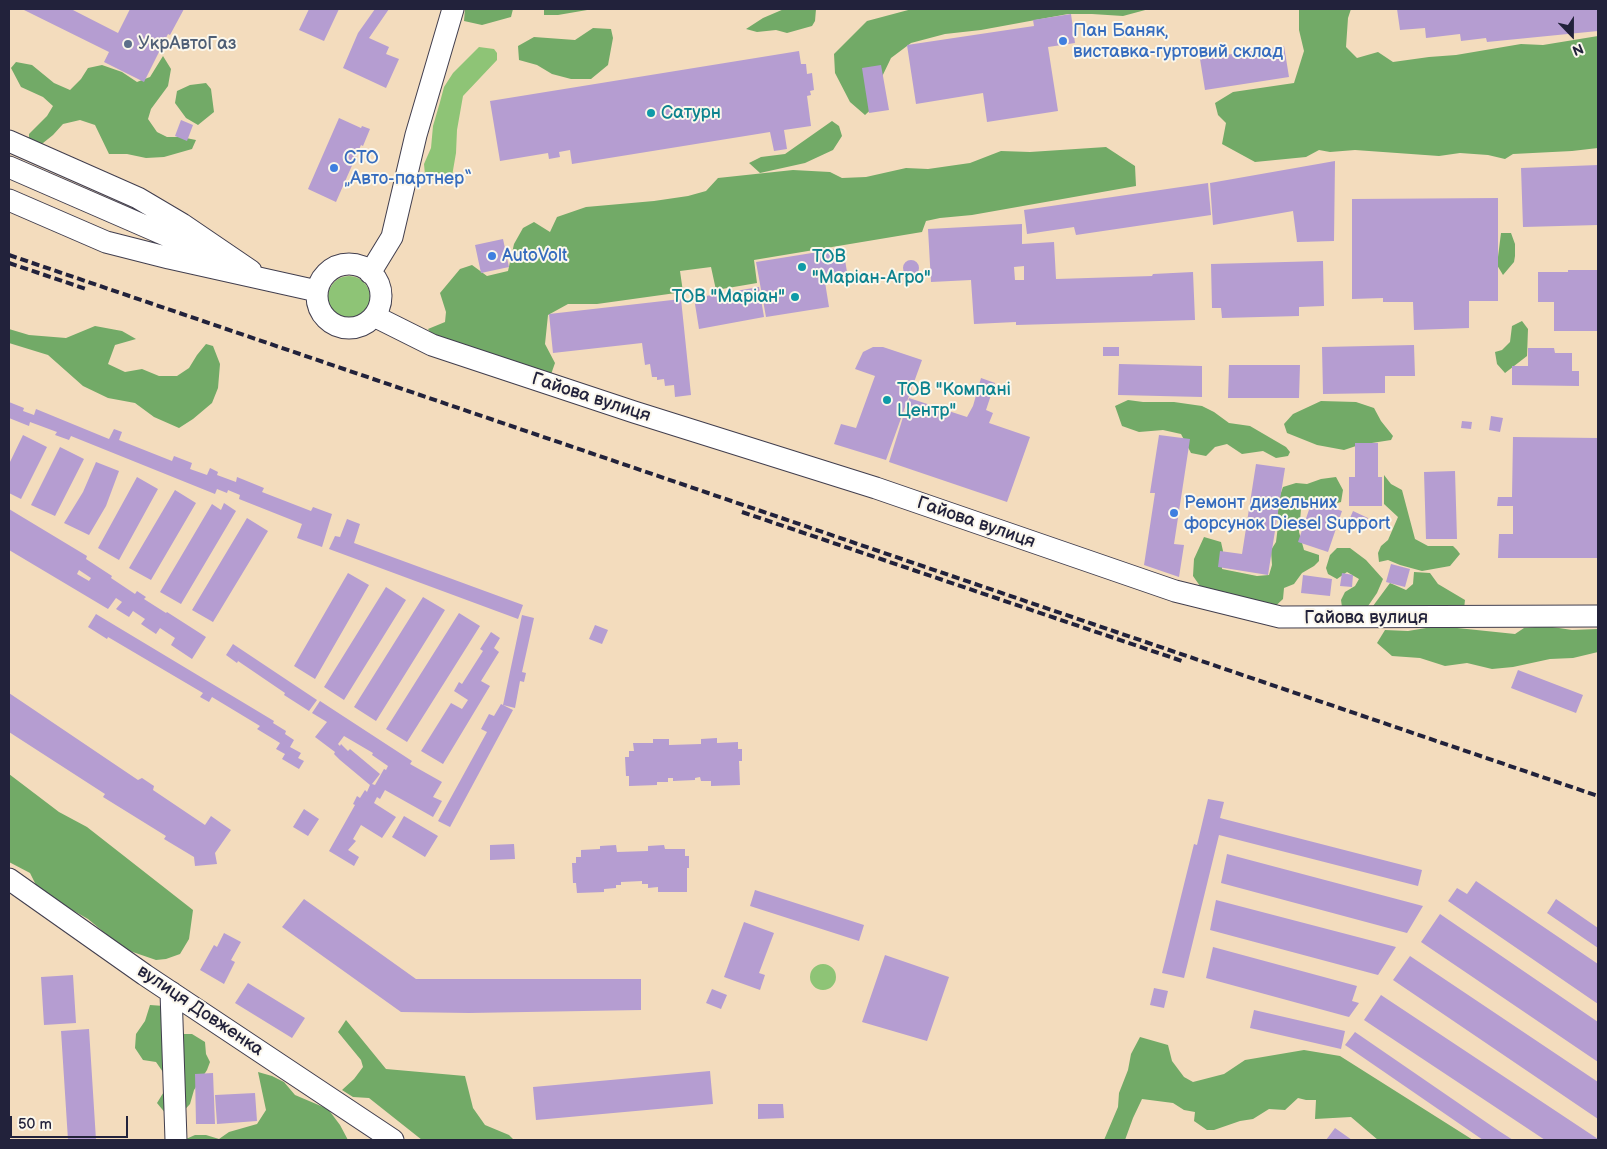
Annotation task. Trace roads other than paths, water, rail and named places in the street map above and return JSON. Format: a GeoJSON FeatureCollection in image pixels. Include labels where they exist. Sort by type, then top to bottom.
{"type":"FeatureCollection","features":[{"type":"Feature","properties":{"kind":"street"},"geometry":{"type":"LineString","coordinates":[[370,273],[389,245],[392,237],[416,135],[453,9]]}},
{"type":"Feature","properties":{"kind":"street"},"geometry":{"type":"LineString","coordinates":[[9,141],[138,198],[182,224],[260,277]]}},
{"type":"Feature","properties":{"kind":"street"},"geometry":{"type":"LineString","coordinates":[[9,167],[260,277]]}},
{"type":"Feature","properties":{"kind":"street"},"geometry":{"type":"LineString","coordinates":[[9,200],[106,242],[317,291]]}},
{"type":"Feature","properties":{"kind":"street"},"geometry":{"type":"LineString","coordinates":[[343,265],[353,265],[370,273],[380,289],[379,308],[374,316],[366,323],[346,328],[336,326],[327,320],[320,311],[317,301],[317,291],[320,282],[326,274],[334,268],[343,265]]}},
{"type":"Feature","properties":{"kind":"street","name":"Гайова вулиця"},"geometry":{"type":"LineString","coordinates":[[374,316],[432,345],[625,409],[876,488],[1168,589],[1280,617],[1598,616]]}},
{"type":"Feature","properties":{"kind":"street","name":"вулиця Довженка"},"geometry":{"type":"LineString","coordinates":[[9,880],[171,992],[393,1140]]}},
{"type":"Feature","properties":{"kind":"street"},"geometry":{"type":"LineString","coordinates":[[171,992],[176,1140]]}},
{"type":"Feature","properties":{"kind":"railway"},"geometry":{"type":"LineString","coordinates":[[9,255],[1598,796]]}},
{"type":"Feature","properties":{"kind":"railway"},"geometry":{"type":"LineString","coordinates":[[9,263],[86,289]]}},
{"type":"Feature","properties":{"kind":"railway"},"geometry":{"type":"LineString","coordinates":[[742,512],[1182,661]]}},
{"type":"Feature","properties":{"kind":"place","name":"Пан Баняк, виставка-гуртовий склад"},"geometry":{"type":"Point","coordinates":[1063,41]}},
{"type":"Feature","properties":{"kind":"place","name":"УкрАвтоГаз"},"geometry":{"type":"Point","coordinates":[128,44]}},
{"type":"Feature","properties":{"kind":"place","name":"Сатурн"},"geometry":{"type":"Point","coordinates":[651,113]}},
{"type":"Feature","properties":{"kind":"place","name":"СТО „Авто-партнер“"},"geometry":{"type":"Point","coordinates":[334,168]}},
{"type":"Feature","properties":{"kind":"place","name":"AutoVolt"},"geometry":{"type":"Point","coordinates":[492,256]}},
{"type":"Feature","properties":{"kind":"place","name":"ТОВ \"Маріан-Агро\""},"geometry":{"type":"Point","coordinates":[802,267]}},
{"type":"Feature","properties":{"kind":"place","name":"ТОВ \"Маріан\""},"geometry":{"type":"Point","coordinates":[795,297]}},
{"type":"Feature","properties":{"kind":"place","name":"ТОВ \"Компані Центр\""},"geometry":{"type":"Point","coordinates":[887,400]}},
{"type":"Feature","properties":{"kind":"place","name":"Ремонт дизельних форсунок Diesel Support"},"geometry":{"type":"Point","coordinates":[1174,513]}}]}
